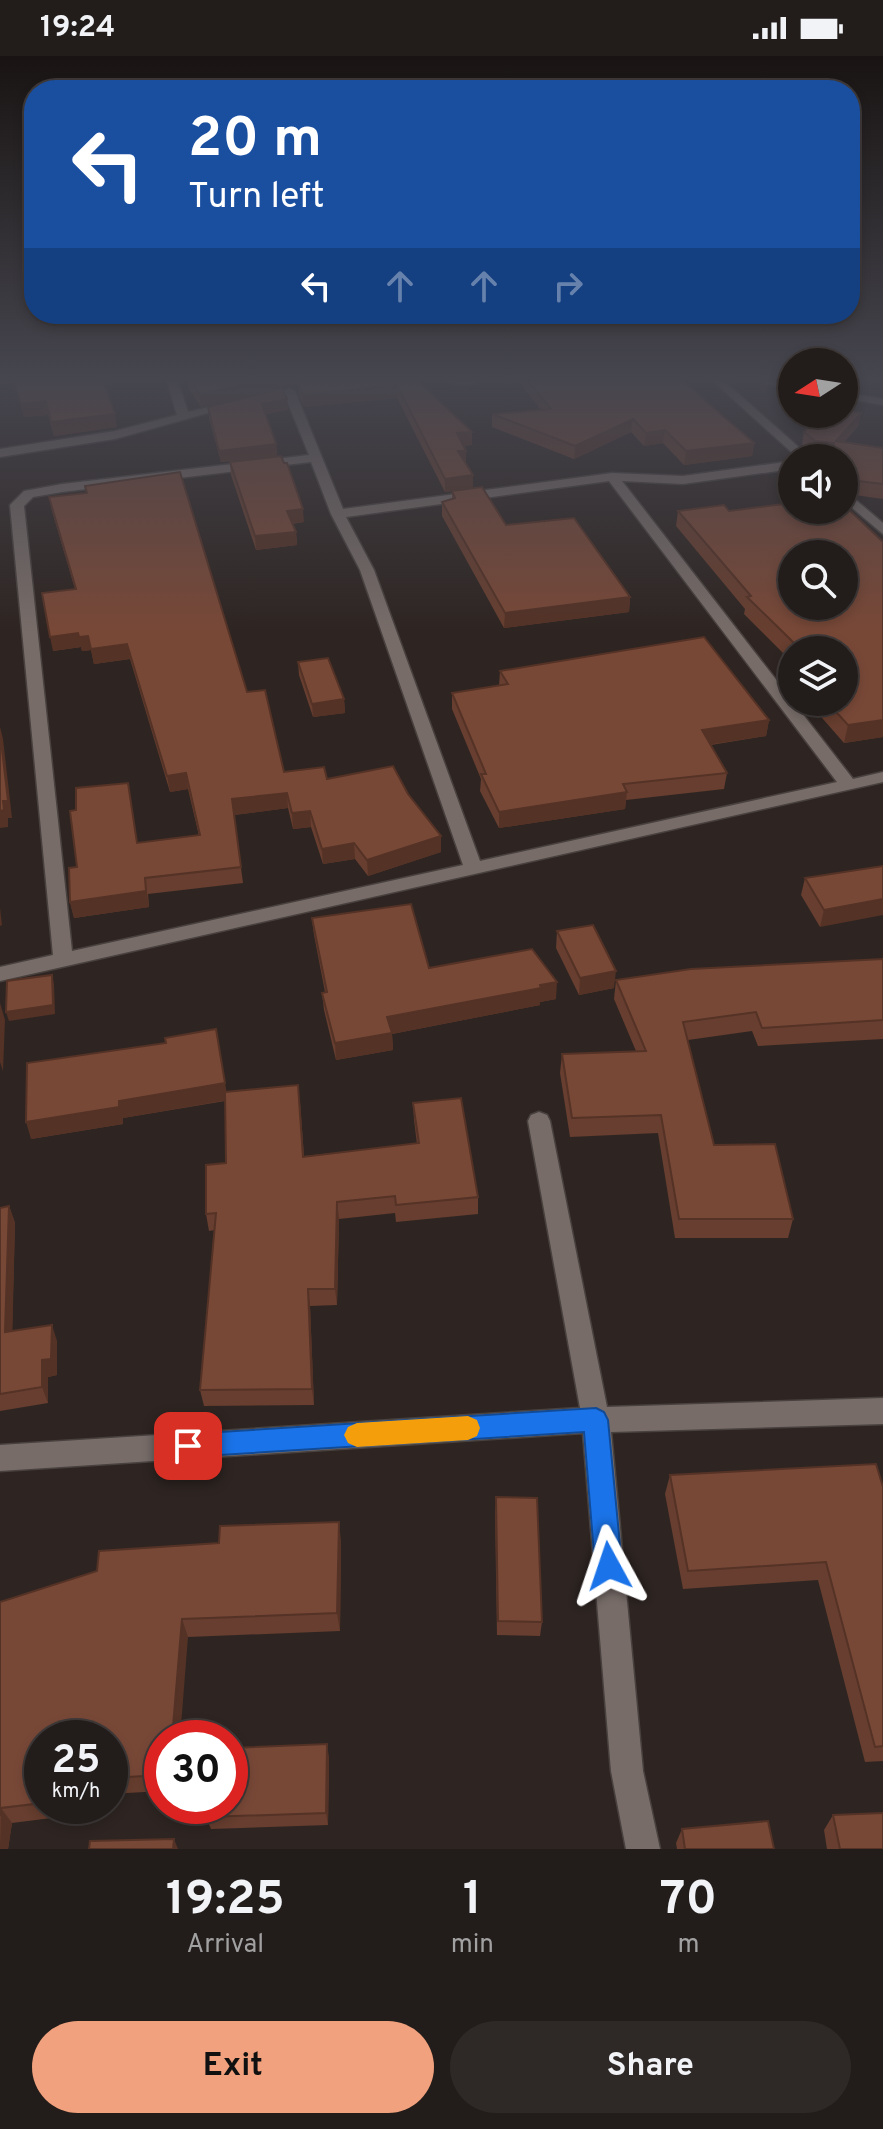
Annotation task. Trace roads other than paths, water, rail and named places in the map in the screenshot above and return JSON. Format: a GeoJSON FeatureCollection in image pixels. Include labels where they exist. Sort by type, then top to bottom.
{"type":"FeatureCollection","features":[{"type":"Feature","properties":{"kind":"street"},"geometry":{"type":"LineString","coordinates":[[0,498],[264,465]]}},
{"type":"Feature","properties":{"kind":"street"},"geometry":{"type":"LineString","coordinates":[[320,465],[338,514],[367,570],[473,866]]}},
{"type":"Feature","properties":{"kind":"street"},"geometry":{"type":"LineString","coordinates":[[338,514],[612,477],[683,480],[778,467]]}},
{"type":"Feature","properties":{"kind":"street"},"geometry":{"type":"LineString","coordinates":[[612,477],[848,784]]}},
{"type":"Feature","properties":{"kind":"street"},"geometry":{"type":"LineString","coordinates":[[29,494],[17,505],[63,960]]}},
{"type":"Feature","properties":{"kind":"street"},"geometry":{"type":"LineString","coordinates":[[858,507],[883,530]]}},
{"type":"Feature","properties":{"kind":"street"},"geometry":{"type":"LineString","coordinates":[[0,974],[473,866],[883,777]]}},
{"type":"Feature","properties":{"kind":"street"},"geometry":{"type":"LineString","coordinates":[[539,1121],[596,1420],[627,1771],[643,1849]]}},
{"type":"Feature","properties":{"kind":"street"},"geometry":{"type":"LineString","coordinates":[[0,1458],[596,1420],[883,1411]]}}]}
